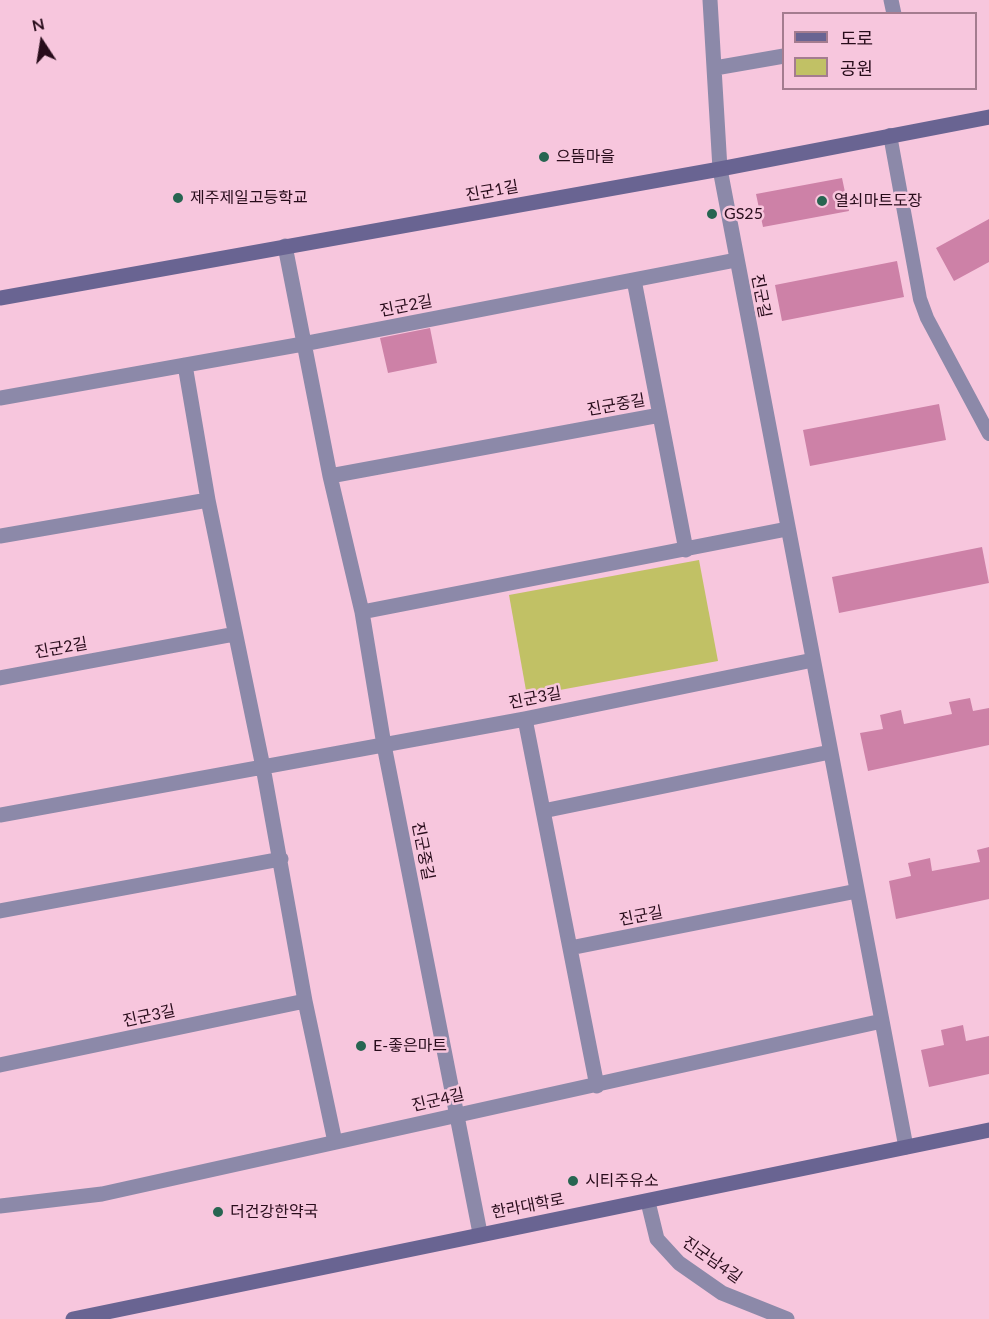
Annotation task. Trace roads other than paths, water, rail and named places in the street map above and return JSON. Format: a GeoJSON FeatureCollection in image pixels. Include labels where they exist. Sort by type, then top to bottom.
{"type":"FeatureCollection","features":[{"type":"Feature","properties":{"kind":"street","name":"진군길"},"geometry":{"type":"LineString","coordinates":[[710,0],[720,169],[906,1147]]}},
{"type":"Feature","properties":{"kind":"street"},"geometry":{"type":"LineString","coordinates":[[715,68],[782,56]]}},
{"type":"Feature","properties":{"kind":"street","name":"진군1길"},"geometry":{"type":"LineString","coordinates":[[0,298],[720,169],[989,117]]}},
{"type":"Feature","properties":{"kind":"street","name":"진군중길"},"geometry":{"type":"LineString","coordinates":[[285,246],[330,476],[362,612],[384,745],[454,1114],[480,1233]]}},
{"type":"Feature","properties":{"kind":"street","name":"진군2길"},"geometry":{"type":"LineString","coordinates":[[0,398],[303,344],[736,260]]}},
{"type":"Feature","properties":{"kind":"street"},"geometry":{"type":"LineString","coordinates":[[634,280],[686,550]]}},
{"type":"Feature","properties":{"kind":"street"},"geometry":{"type":"LineString","coordinates":[[185,365],[208,500],[264,767],[305,1002],[335,1142]]}},
{"type":"Feature","properties":{"kind":"street","name":"진군중길"},"geometry":{"type":"LineString","coordinates":[[330,476],[660,415]]}},
{"type":"Feature","properties":{"kind":"street"},"geometry":{"type":"LineString","coordinates":[[0,536],[208,500]]}},
{"type":"Feature","properties":{"kind":"street"},"geometry":{"type":"LineString","coordinates":[[362,612],[787,529]]}},
{"type":"Feature","properties":{"kind":"street","name":"진군2길"},"geometry":{"type":"LineString","coordinates":[[0,678],[235,634]]}},
{"type":"Feature","properties":{"kind":"street","name":"진군3길"},"geometry":{"type":"LineString","coordinates":[[0,815],[525,719],[813,660]]}},
{"type":"Feature","properties":{"kind":"street"},"geometry":{"type":"LineString","coordinates":[[525,719],[597,1086]]}},
{"type":"Feature","properties":{"kind":"street"},"geometry":{"type":"LineString","coordinates":[[543,811],[830,752]]}},
{"type":"Feature","properties":{"kind":"street"},"geometry":{"type":"LineString","coordinates":[[0,911],[280,859]]}},
{"type":"Feature","properties":{"kind":"street","name":"진군길"},"geometry":{"type":"LineString","coordinates":[[570,948],[857,891]]}},
{"type":"Feature","properties":{"kind":"street","name":"진군3길"},"geometry":{"type":"LineString","coordinates":[[0,1065],[305,1002]]}},
{"type":"Feature","properties":{"kind":"street","name":"진군4길"},"geometry":{"type":"LineString","coordinates":[[0,1206],[102,1194],[454,1114],[597,1086],[882,1021]]}},
{"type":"Feature","properties":{"kind":"street","name":"한라대학로"},"geometry":{"type":"LineString","coordinates":[[73,1319],[94,1317],[480,1233],[648,1202],[989,1130]]}},
{"type":"Feature","properties":{"kind":"street","name":"진군남4길"},"geometry":{"type":"LineString","coordinates":[[648,1202],[657,1239],[679,1263],[722,1293],[787,1319]]}},
{"type":"Feature","properties":{"kind":"lane"},"geometry":{"type":"LineString","coordinates":[[890,135],[920,299],[927,318],[989,434]]}},
{"type":"Feature","properties":{"kind":"place","name":"으뜸마을"},"geometry":{"type":"Point","coordinates":[544,157]}},
{"type":"Feature","properties":{"kind":"place","name":"제주제일고등학교"},"geometry":{"type":"Point","coordinates":[178,198]}},
{"type":"Feature","properties":{"kind":"place","name":"열쇠마트도장"},"geometry":{"type":"Point","coordinates":[822,201]}},
{"type":"Feature","properties":{"kind":"place","name":"GS25"},"geometry":{"type":"Point","coordinates":[712,214]}},
{"type":"Feature","properties":{"kind":"place","name":"E-좋은마트"},"geometry":{"type":"Point","coordinates":[361,1046]}},
{"type":"Feature","properties":{"kind":"place","name":"시티주유소"},"geometry":{"type":"Point","coordinates":[573,1181]}},
{"type":"Feature","properties":{"kind":"place","name":"더건강한약국"},"geometry":{"type":"Point","coordinates":[218,1212]}}]}
